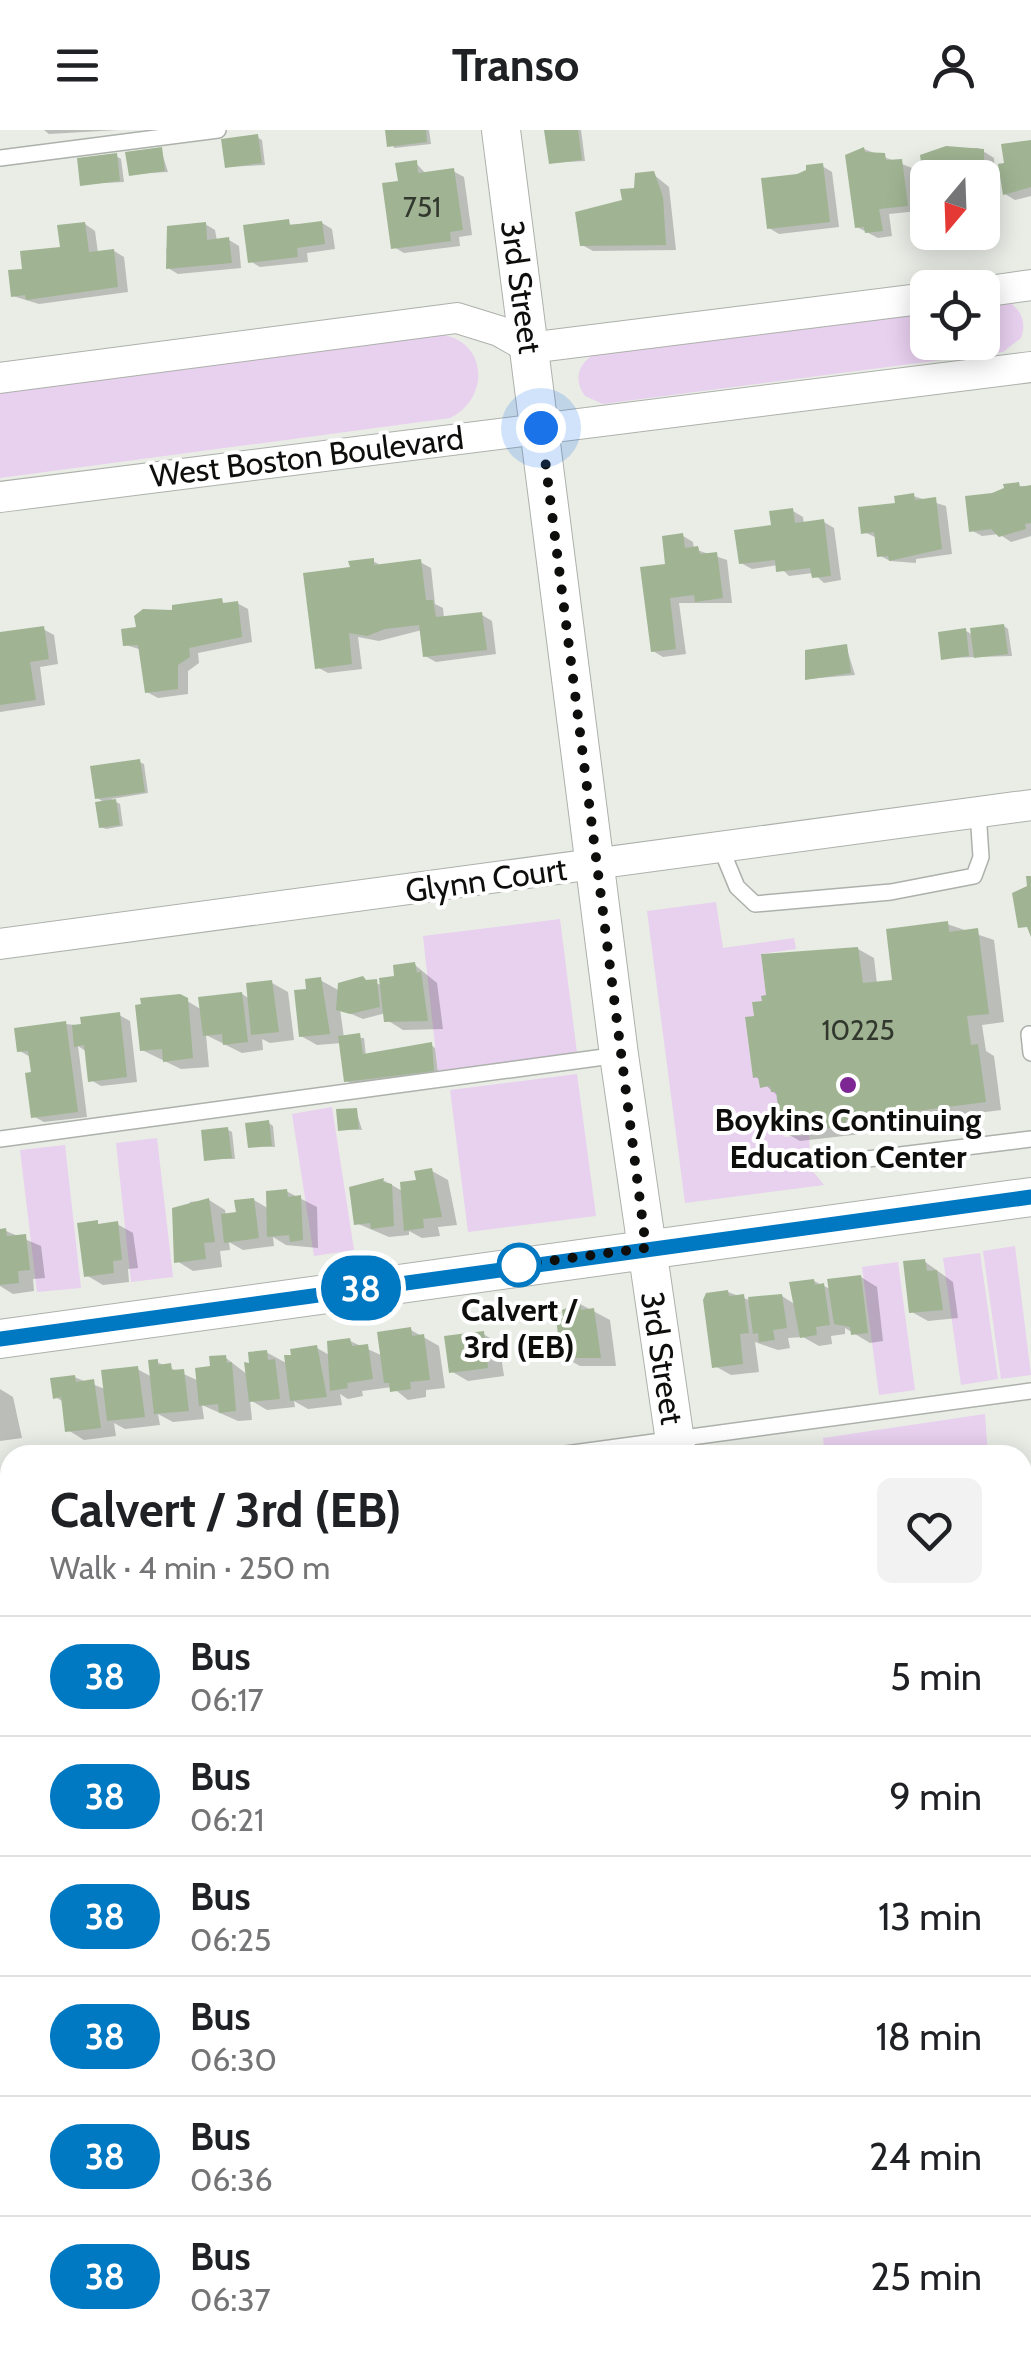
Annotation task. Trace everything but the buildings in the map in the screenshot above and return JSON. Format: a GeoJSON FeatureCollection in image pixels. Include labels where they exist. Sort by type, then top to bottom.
{"type":"FeatureCollection","features":[{"type":"Feature","properties":{"kind":"street","name":"3rd Street"},"geometry":{"type":"LineString","coordinates":[[501,130],[594,863],[676,1445]]}},
{"type":"Feature","properties":{"kind":"street"},"geometry":{"type":"LineString","coordinates":[[1000,290],[1031,286]]}},
{"type":"Feature","properties":{"kind":"street"},"geometry":{"type":"LineString","coordinates":[[0,378],[457,318],[499,330],[529,348],[910,300]]}},
{"type":"Feature","properties":{"kind":"street","name":"West Boston Boulevard"},"geometry":{"type":"LineString","coordinates":[[0,497],[1031,367]]}},
{"type":"Feature","properties":{"kind":"street","name":"Glynn Court"},"geometry":{"type":"LineString","coordinates":[[0,944],[1031,805]]}},
{"type":"Feature","properties":{"kind":"street"},"geometry":{"type":"LineString","coordinates":[[0,1339],[1031,1197]]}},
{"type":"Feature","properties":{"kind":"lane"},"geometry":{"type":"LineString","coordinates":[[0,158],[218,130]]}},
{"type":"Feature","properties":{"kind":"lane"},"geometry":{"type":"LineString","coordinates":[[720,846],[737,888],[755,904],[891,892],[974,876],[981,857],[978,812]]}},
{"type":"Feature","properties":{"kind":"lane"},"geometry":{"type":"LineString","coordinates":[[1029,1034],[1031,1052]]}},
{"type":"Feature","properties":{"kind":"lane"},"geometry":{"type":"LineString","coordinates":[[0,1139],[620,1055]]}},
{"type":"Feature","properties":{"kind":"lane"},"geometry":{"type":"LineString","coordinates":[[850,1161],[1031,1139]]}},
{"type":"Feature","properties":{"kind":"lane"},"geometry":{"type":"LineString","coordinates":[[689,1445],[1031,1391]]}},
{"type":"Feature","properties":{"kind":"shaded area"},"geometry":{"type":"Polygon","coordinates":[[[1000,301],[1016,308],[1023,327],[1021,338],[1000,352],[1000,301]]]}},
{"type":"Feature","properties":{"kind":"shaded area"},"geometry":{"type":"Polygon","coordinates":[[[910,311],[910,360],[941,360],[603,404],[585,396],[578,378],[581,367],[596,353],[910,311]]]}},
{"type":"Feature","properties":{"kind":"shaded area"},"geometry":{"type":"Polygon","coordinates":[[[437,334],[466,346],[478,370],[473,397],[450,418],[0,478],[0,392],[437,334]]]}},
{"type":"Feature","properties":{"kind":"shaded area"},"geometry":{"type":"Polygon","coordinates":[[[716,902],[723,948],[794,938],[796,949],[761,954],[766,995],[762,1001],[752,1002],[754,1016],[745,1018],[753,1077],[758,1077],[760,1088],[770,1086],[771,1092],[776,1092],[784,1137],[809,1135],[811,1169],[824,1185],[685,1203],[647,911],[716,902]]]}},
{"type":"Feature","properties":{"kind":"shaded area"},"geometry":{"type":"Polygon","coordinates":[[[560,919],[577,1053],[438,1072],[423,936],[560,919]]]}},
{"type":"Feature","properties":{"kind":"shaded area"},"geometry":{"type":"Polygon","coordinates":[[[577,1074],[596,1216],[468,1232],[450,1090],[577,1074]]]}},
{"type":"Feature","properties":{"kind":"shaded area"},"geometry":{"type":"Polygon","coordinates":[[[332,1107],[354,1250],[314,1256],[292,1114],[332,1107]]]}},
{"type":"Feature","properties":{"kind":"shaded area"},"geometry":{"type":"Polygon","coordinates":[[[157,1138],[173,1277],[131,1282],[116,1143],[157,1138]]]}},
{"type":"Feature","properties":{"kind":"shaded area"},"geometry":{"type":"Polygon","coordinates":[[[65,1145],[81,1288],[37,1292],[20,1150],[65,1145]]]}},
{"type":"Feature","properties":{"kind":"shaded area"},"geometry":{"type":"Polygon","coordinates":[[[1015,1246],[1031,1375],[1001,1379],[983,1251],[1015,1246]]]}},
{"type":"Feature","properties":{"kind":"shaded area"},"geometry":{"type":"Polygon","coordinates":[[[980,1253],[998,1379],[961,1385],[943,1258],[980,1253]]]}},
{"type":"Feature","properties":{"kind":"shaded area"},"geometry":{"type":"Polygon","coordinates":[[[898,1262],[915,1390],[879,1395],[862,1267],[898,1262]]]}},
{"type":"Feature","properties":{"kind":"shaded area"},"geometry":{"type":"Polygon","coordinates":[[[985,1414],[987,1445],[824,1445],[823,1438],[985,1414]]]}},
{"type":"Feature","properties":{"kind":"bus line","name":"38"},"geometry":{"type":"LineString","coordinates":[[0,1339],[1031,1197]]}},
{"type":"Feature","properties":{"kind":"place","name":"Boykins Continuing Education Center"},"geometry":{"type":"Point","coordinates":[848,1085]}},
{"type":"Feature","properties":{"kind":"place","name":"Calvert / 3rd (EB)"},"geometry":{"type":"Point","coordinates":[519,1265]}},
{"type":"Feature","properties":{"kind":"route"},"geometry":{"type":"LineString","coordinates":[[519,1265],[646,1248],[541,428]]}}]}
